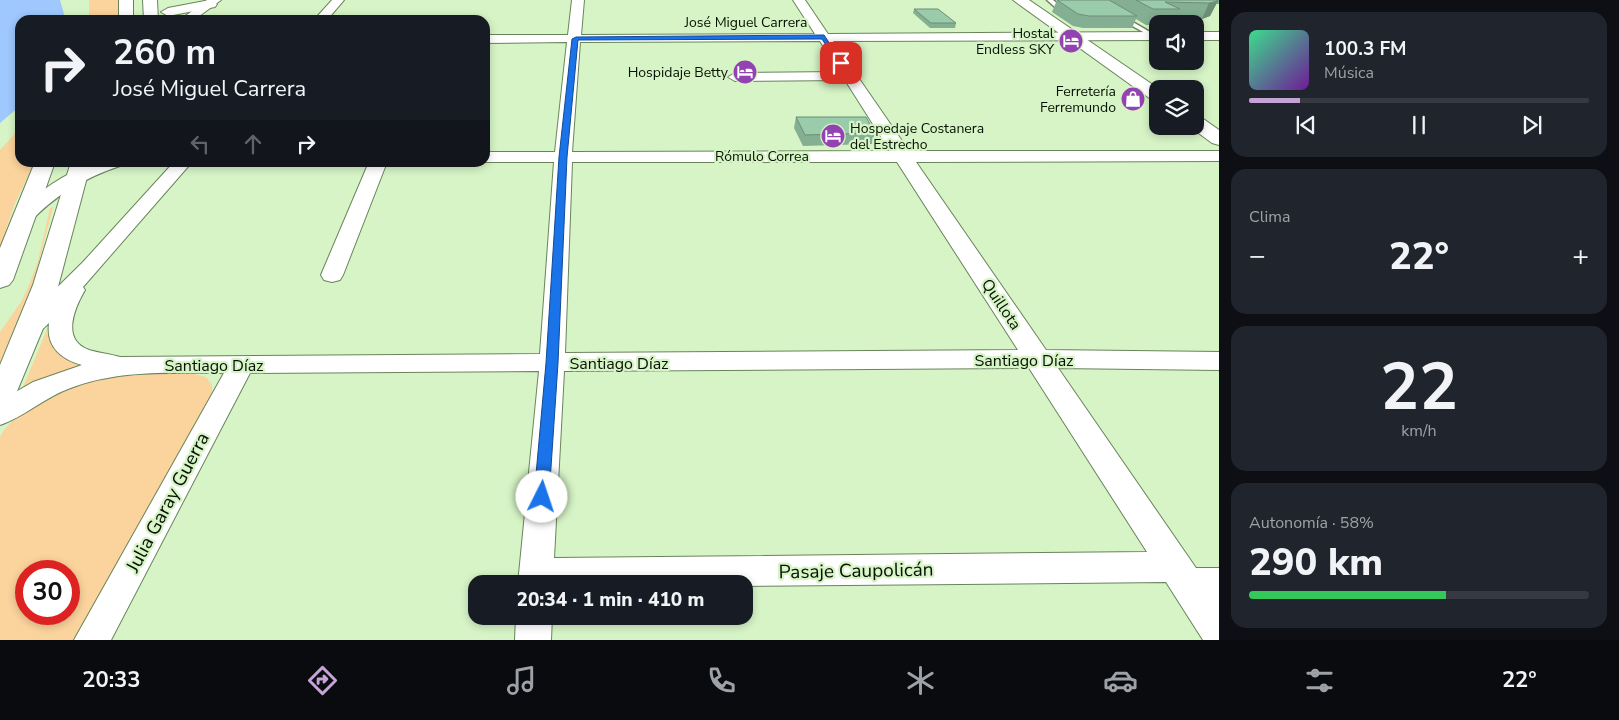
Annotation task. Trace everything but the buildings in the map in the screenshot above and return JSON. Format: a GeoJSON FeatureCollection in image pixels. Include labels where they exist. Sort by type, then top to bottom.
{"type":"FeatureCollection","features":[{"type":"Feature","properties":{"kind":"main road"},"geometry":{"type":"LineString","coordinates":[[126,0],[126,15]]}},
{"type":"Feature","properties":{"kind":"main road"},"geometry":{"type":"LineString","coordinates":[[1020,0],[1149,90]]}},
{"type":"Feature","properties":{"kind":"main road"},"geometry":{"type":"LineString","coordinates":[[151,10],[168,12],[212,2]]}},
{"type":"Feature","properties":{"kind":"main road"},"geometry":{"type":"LineString","coordinates":[[168,12],[173,15]]}},
{"type":"Feature","properties":{"kind":"main road"},"geometry":{"type":"LineString","coordinates":[[1204,128],[1219,139]]}},
{"type":"Feature","properties":{"kind":"main road"},"geometry":{"type":"LineString","coordinates":[[0,280],[43,167]]}},
{"type":"Feature","properties":{"kind":"main road"},"geometry":{"type":"LineString","coordinates":[[0,396],[31,327],[50,272],[64,211],[79,169]]}},
{"type":"Feature","properties":{"kind":"street"},"geometry":{"type":"LineString","coordinates":[[324,15],[338,0]]}},
{"type":"Feature","properties":{"kind":"street"},"geometry":{"type":"LineString","coordinates":[[535,575],[552,363],[563,157],[576,39],[578,0]]}},
{"type":"Feature","properties":{"kind":"street","name":"Quillota"},"geometry":{"type":"LineString","coordinates":[[799,0],[1039,359],[1219,633]]}},
{"type":"Feature","properties":{"kind":"street"},"geometry":{"type":"LineString","coordinates":[[193,15],[212,2]]}},
{"type":"Feature","properties":{"kind":"street","name":"José Miguel Carrera"},"geometry":{"type":"LineString","coordinates":[[490,39],[1149,36]]}},
{"type":"Feature","properties":{"kind":"street"},"geometry":{"type":"LineString","coordinates":[[1204,36],[1219,36]]}},
{"type":"Feature","properties":{"kind":"street"},"geometry":{"type":"LineString","coordinates":[[735,77],[850,76]]}},
{"type":"Feature","properties":{"kind":"street","name":"Rómulo Correa"},"geometry":{"type":"LineString","coordinates":[[490,157],[1219,156]]}},
{"type":"Feature","properties":{"kind":"street"},"geometry":{"type":"LineString","coordinates":[[31,327],[91,267],[180,167]]}},
{"type":"Feature","properties":{"kind":"street"},"geometry":{"type":"LineString","coordinates":[[332,275],[376,167]]}},
{"type":"Feature","properties":{"kind":"street"},"geometry":{"type":"LineString","coordinates":[[22,219],[49,193],[79,169]]}},
{"type":"Feature","properties":{"kind":"street"},"geometry":{"type":"LineString","coordinates":[[91,267],[72,294],[64,311],[60,326],[61,338],[64,346],[78,355],[122,365]]}},
{"type":"Feature","properties":{"kind":"street","name":"Santiago Díaz"},"geometry":{"type":"LineString","coordinates":[[0,416],[26,397],[46,387],[78,375],[122,365],[1039,359],[1219,361]]}},
{"type":"Feature","properties":{"kind":"street","name":"Julia Garay Guerra"},"geometry":{"type":"LineString","coordinates":[[92,640],[242,364]]}},
{"type":"Feature","properties":{"kind":"street","name":"Pasaje Caupolicán"},"geometry":{"type":"LineString","coordinates":[[753,578],[1181,575],[1219,584]]}},
{"type":"Feature","properties":{"kind":"street"},"geometry":{"type":"LineString","coordinates":[[533,640],[534,625]]}},
{"type":"Feature","properties":{"kind":"lane"},"geometry":{"type":"LineString","coordinates":[[1050,0],[1058,7],[1073,9]]}},
{"type":"Feature","properties":{"kind":"lane"},"geometry":{"type":"LineString","coordinates":[[1114,14],[1149,32]]}},
{"type":"Feature","properties":{"kind":"shaded area"},"geometry":{"type":"Polygon","coordinates":[[[89,0],[119,0],[119,15],[89,15],[89,0]]]}},
{"type":"Feature","properties":{"kind":"shaded area"},"geometry":{"type":"Polygon","coordinates":[[[15,134],[15,167],[32,167],[15,203],[0,247],[0,150],[15,134]]]}},
{"type":"Feature","properties":{"kind":"shaded area"},"geometry":{"type":"Polygon","coordinates":[[[53,207],[35,277],[0,363],[0,332],[21,302],[30,283],[38,261],[50,208],[53,207]]]}},
{"type":"Feature","properties":{"kind":"shaded area"},"geometry":{"type":"Polygon","coordinates":[[[51,320],[52,341],[58,354],[71,361],[91,365],[21,392],[51,320]]]}},
{"type":"Feature","properties":{"kind":"shaded area"},"geometry":{"type":"Polygon","coordinates":[[[185,372],[206,377],[212,385],[212,393],[74,640],[0,640],[0,437],[28,404],[103,375],[185,372]]]}},
{"type":"Feature","properties":{"kind":"water"},"geometry":{"type":"Polygon","coordinates":[[[0,0],[60,0],[64,15],[15,15],[15,110],[0,123],[0,0]]]}},
{"type":"Feature","properties":{"kind":"place","name":"Hostal Endless SKY"},"geometry":{"type":"Point","coordinates":[1071,41]}},
{"type":"Feature","properties":{"kind":"place","name":"Hospidaje Betty"},"geometry":{"type":"Point","coordinates":[745,72]}},
{"type":"Feature","properties":{"kind":"place","name":"Ferretería Ferremundo"},"geometry":{"type":"Point","coordinates":[1133,99]}},
{"type":"Feature","properties":{"kind":"place","name":"Hospedaje Costanera del Estrecho"},"geometry":{"type":"Point","coordinates":[833,136]}},
{"type":"Feature","properties":{"kind":"route"},"geometry":{"type":"LineString","coordinates":[[542,497],[552,363],[563,157],[576,39],[824,37],[841,63]]}}]}
